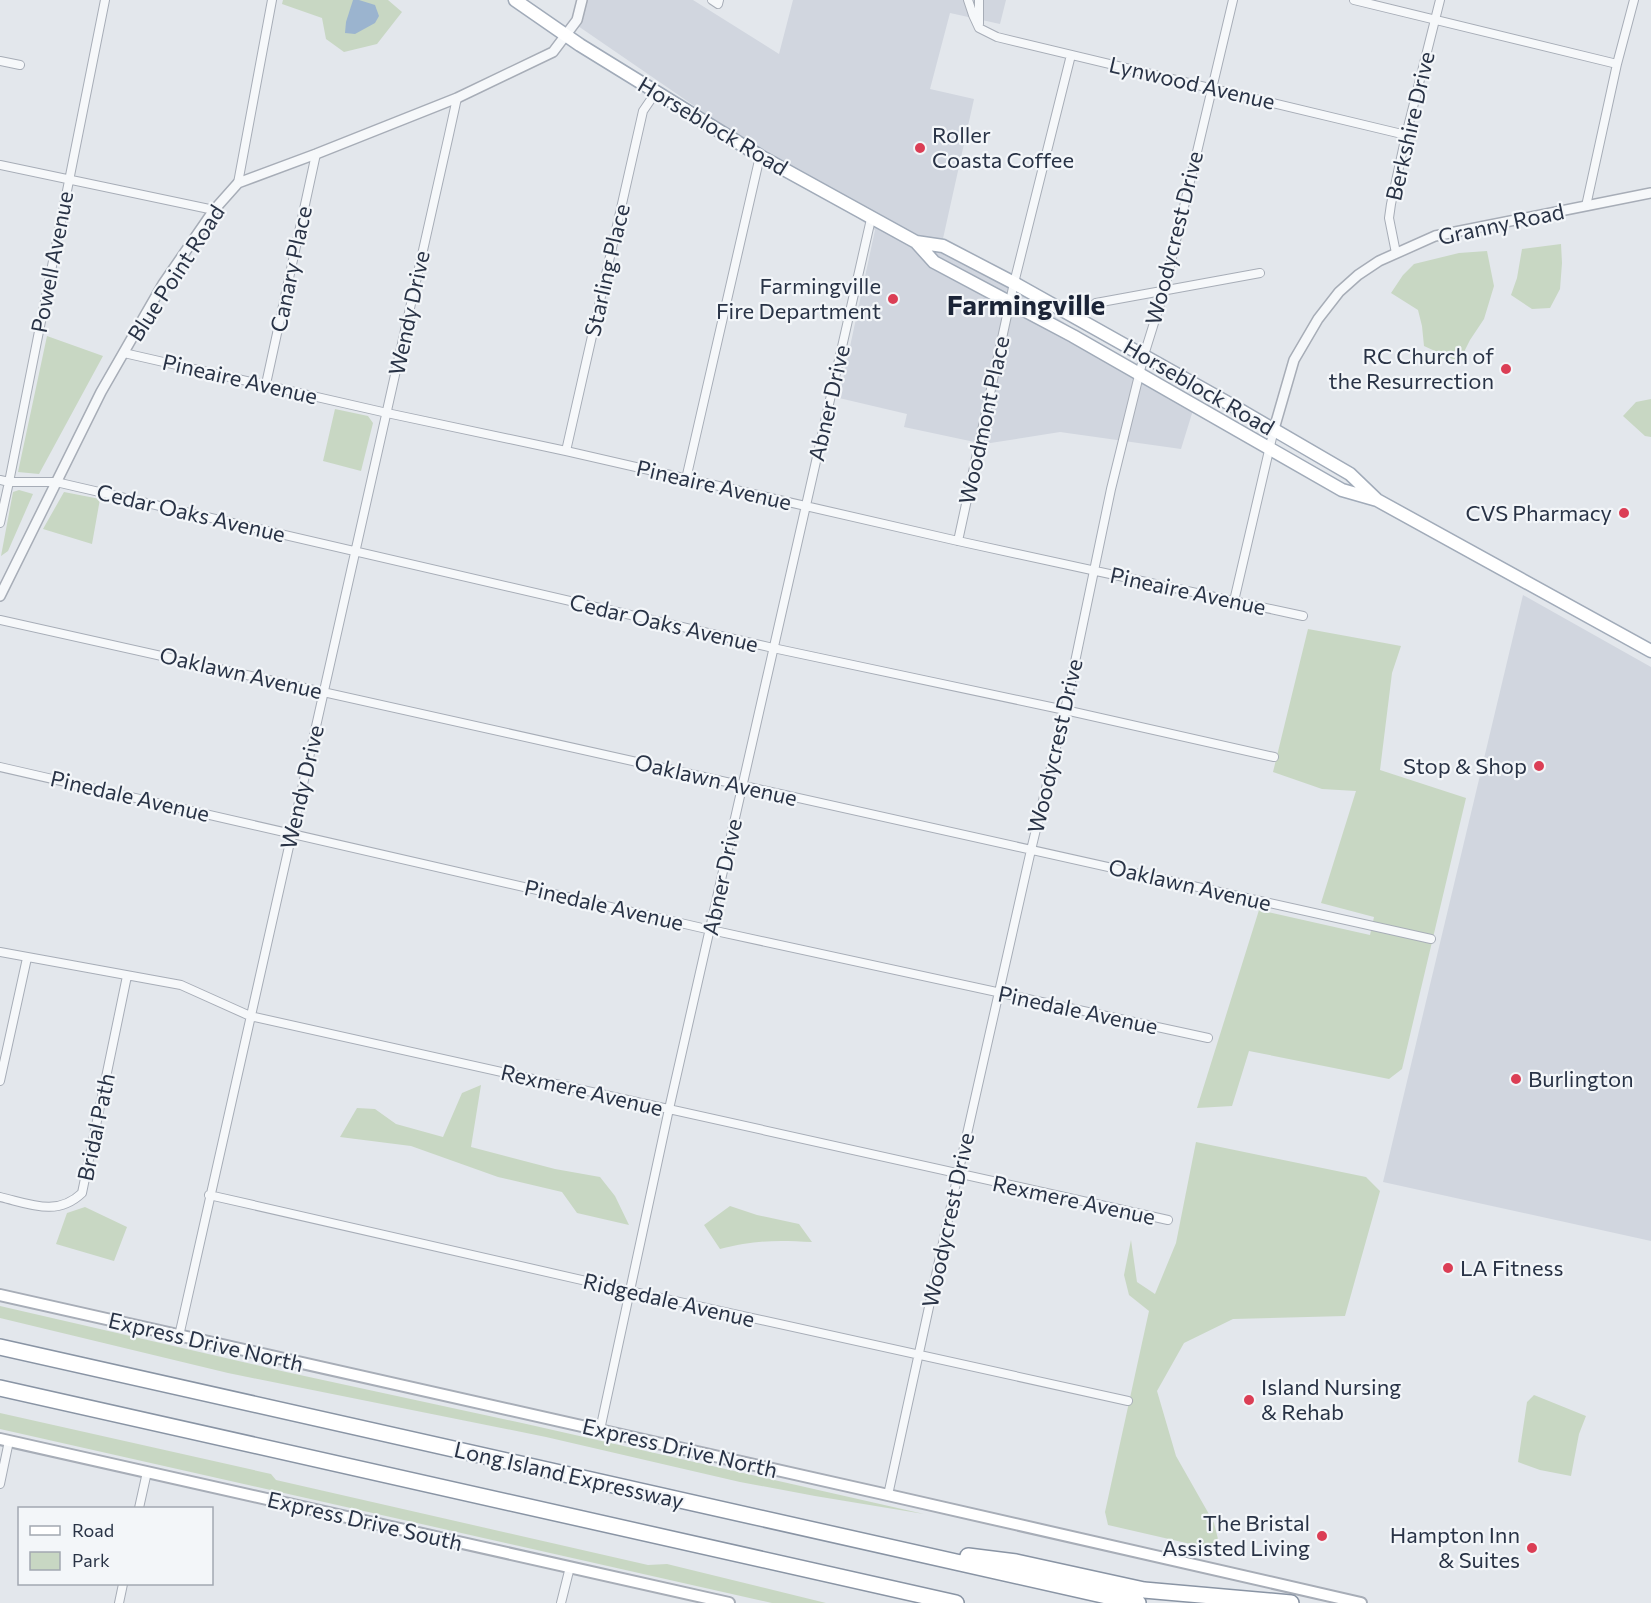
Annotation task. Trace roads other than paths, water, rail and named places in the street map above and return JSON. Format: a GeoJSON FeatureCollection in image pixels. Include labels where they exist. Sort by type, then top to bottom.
{"type":"FeatureCollection","features":[{"type":"Feature","properties":{"kind":"highway","name":"Long Island Expressway"},"geometry":{"type":"LineString","coordinates":[[0,1347],[1138,1603]]}},
{"type":"Feature","properties":{"kind":"highway","name":"Long Island Expressway"},"geometry":{"type":"LineString","coordinates":[[0,1388],[956,1603]]}},
{"type":"Feature","properties":{"kind":"highway"},"geometry":{"type":"LineString","coordinates":[[864,1541],[1016,1562],[1144,1590],[1292,1603]]}},
{"type":"Feature","properties":{"kind":"highway"},"geometry":{"type":"LineString","coordinates":[[890,1588],[938,1603]]}},
{"type":"Feature","properties":{"kind":"main road","name":"Horseblock Road"},"geometry":{"type":"LineString","coordinates":[[515,0],[567,36],[760,156],[871,219],[916,242],[943,246],[1144,355],[1350,474],[1377,500]]}},
{"type":"Feature","properties":{"kind":"main road","name":"Horseblock Road"},"geometry":{"type":"LineString","coordinates":[[916,242],[934,262],[1270,447],[1342,490],[1377,500],[1651,651]]}},
{"type":"Feature","properties":{"kind":"main road","name":"Express Drive North"},"geometry":{"type":"LineString","coordinates":[[0,1295],[1361,1603]]}},
{"type":"Feature","properties":{"kind":"main road","name":"Express Drive South"},"geometry":{"type":"LineString","coordinates":[[4,1440],[729,1603]]}},
{"type":"Feature","properties":{"kind":"street","name":"Powell Avenue"},"geometry":{"type":"LineString","coordinates":[[0,523],[105,0]]}},
{"type":"Feature","properties":{"kind":"street"},"geometry":{"type":"LineString","coordinates":[[238,183],[272,0]]}},
{"type":"Feature","properties":{"kind":"street","name":"Blue Point Road"},"geometry":{"type":"LineString","coordinates":[[0,596],[101,392],[163,284],[214,210],[238,183],[457,98],[554,52],[577,20],[582,0]]}},
{"type":"Feature","properties":{"kind":"street"},"geometry":{"type":"LineString","coordinates":[[968,0],[979,28]]}},
{"type":"Feature","properties":{"kind":"street"},"geometry":{"type":"LineString","coordinates":[[979,28],[980,0]]}},
{"type":"Feature","properties":{"kind":"street","name":"Woodycrest Drive"},"geometry":{"type":"LineString","coordinates":[[888,1495],[1031,850],[1065,710],[1093,571],[1139,374],[1164,291],[1233,0]]}},
{"type":"Feature","properties":{"kind":"street"},"geometry":{"type":"LineString","coordinates":[[1354,0],[1617,64]]}},
{"type":"Feature","properties":{"kind":"street","name":"Berkshire Drive"},"geometry":{"type":"LineString","coordinates":[[1396,253],[1389,218],[1391,204],[1440,0]]}},
{"type":"Feature","properties":{"kind":"street"},"geometry":{"type":"LineString","coordinates":[[1586,206],[1617,64],[1634,0]]}},
{"type":"Feature","properties":{"kind":"street","name":"Lynwood Avenue"},"geometry":{"type":"LineString","coordinates":[[979,28],[997,37],[1406,135]]}},
{"type":"Feature","properties":{"kind":"street","name":"Woodmont Place"},"geometry":{"type":"LineString","coordinates":[[958,541],[1014,283],[1071,55]]}},
{"type":"Feature","properties":{"kind":"street"},"geometry":{"type":"LineString","coordinates":[[0,61],[20,65]]}},
{"type":"Feature","properties":{"kind":"street","name":"Starling Place"},"geometry":{"type":"LineString","coordinates":[[566,451],[643,111],[656,92]]}},
{"type":"Feature","properties":{"kind":"street","name":"Wendy Drive"},"geometry":{"type":"LineString","coordinates":[[179,1336],[457,98]]}},
{"type":"Feature","properties":{"kind":"street","name":"Canary Place"},"geometry":{"type":"LineString","coordinates":[[266,384],[316,154]]}},
{"type":"Feature","properties":{"kind":"street"},"geometry":{"type":"LineString","coordinates":[[686,479],[760,156]]}},
{"type":"Feature","properties":{"kind":"street"},"geometry":{"type":"LineString","coordinates":[[0,165],[214,210]]}},
{"type":"Feature","properties":{"kind":"street","name":"Granny Road"},"geometry":{"type":"LineString","coordinates":[[1274,429],[1294,360],[1318,319],[1339,292],[1379,261],[1435,236],[1651,193]]}},
{"type":"Feature","properties":{"kind":"street","name":"Abner Drive"},"geometry":{"type":"LineString","coordinates":[[600,1430],[669,1109],[871,219]]}},
{"type":"Feature","properties":{"kind":"street"},"geometry":{"type":"LineString","coordinates":[[1076,318],[1096,303],[1260,273]]}},
{"type":"Feature","properties":{"kind":"street","name":"Pineaire Avenue"},"geometry":{"type":"LineString","coordinates":[[124,353],[958,541],[1303,615]]}},
{"type":"Feature","properties":{"kind":"street"},"geometry":{"type":"LineString","coordinates":[[1234,601],[1274,429]]}},
{"type":"Feature","properties":{"kind":"street","name":"Cedar Oaks Avenue"},"geometry":{"type":"LineString","coordinates":[[0,480],[56,482],[773,648],[1274,757]]}},
{"type":"Feature","properties":{"kind":"street","name":"Oaklawn Avenue"},"geometry":{"type":"LineString","coordinates":[[0,620],[1431,939]]}},
{"type":"Feature","properties":{"kind":"street","name":"Pinedale Avenue"},"geometry":{"type":"LineString","coordinates":[[0,766],[711,930],[1208,1038]]}},
{"type":"Feature","properties":{"kind":"street","name":"Rexmere Avenue"},"geometry":{"type":"LineString","coordinates":[[0,952],[181,985],[250,1016],[1168,1220]]}},
{"type":"Feature","properties":{"kind":"street"},"geometry":{"type":"LineString","coordinates":[[0,1081],[27,958]]}},
{"type":"Feature","properties":{"kind":"street","name":"Bridal Path"},"geometry":{"type":"LineString","coordinates":[[0,1197],[50,1208],[63,1206],[82,1193],[127,976]]}},
{"type":"Feature","properties":{"kind":"street","name":"Ridgedale Avenue"},"geometry":{"type":"LineString","coordinates":[[209,1195],[918,1356],[1128,1401]]}},
{"type":"Feature","properties":{"kind":"street"},"geometry":{"type":"LineString","coordinates":[[0,1484],[4,1440]]}},
{"type":"Feature","properties":{"kind":"street"},"geometry":{"type":"LineString","coordinates":[[140,1507],[147,1472]]}},
{"type":"Feature","properties":{"kind":"street"},"geometry":{"type":"LineString","coordinates":[[561,1603],[570,1567]]}},
{"type":"Feature","properties":{"kind":"street"},"geometry":{"type":"LineString","coordinates":[[119,1603],[123,1585]]}},
{"type":"Feature","properties":{"kind":"water"},"geometry":{"type":"Polygon","coordinates":[[[353,0],[375,5],[379,16],[375,23],[355,34],[345,33],[353,0]]]}},
{"type":"Feature","properties":{"kind":"place","name":"Roller Coasta Coffee"},"geometry":{"type":"Point","coordinates":[920,148]}},
{"type":"Feature","properties":{"kind":"place","name":"Farmingville Fire Department"},"geometry":{"type":"Point","coordinates":[893,299]}},
{"type":"Feature","properties":{"kind":"place","name":"RC Church of the Resurrection"},"geometry":{"type":"Point","coordinates":[1506,369]}},
{"type":"Feature","properties":{"kind":"place","name":"CVS Pharmacy"},"geometry":{"type":"Point","coordinates":[1624,513]}},
{"type":"Feature","properties":{"kind":"place","name":"Stop & Shop"},"geometry":{"type":"Point","coordinates":[1539,766]}},
{"type":"Feature","properties":{"kind":"place","name":"Burlington"},"geometry":{"type":"Point","coordinates":[1516,1079]}},
{"type":"Feature","properties":{"kind":"place","name":"LA Fitness"},"geometry":{"type":"Point","coordinates":[1448,1268]}},
{"type":"Feature","properties":{"kind":"place","name":"Island Nursing & Rehab"},"geometry":{"type":"Point","coordinates":[1249,1400]}},
{"type":"Feature","properties":{"kind":"place","name":"The Bristal Assisted Living"},"geometry":{"type":"Point","coordinates":[1322,1536]}},
{"type":"Feature","properties":{"kind":"place","name":"Hampton Inn & Suites"},"geometry":{"type":"Point","coordinates":[1532,1548]}},
{"type":"Feature","properties":{"kind":"district","name":"Farmingville"},"geometry":{"type":"Point","coordinates":[1026,305]}}]}
